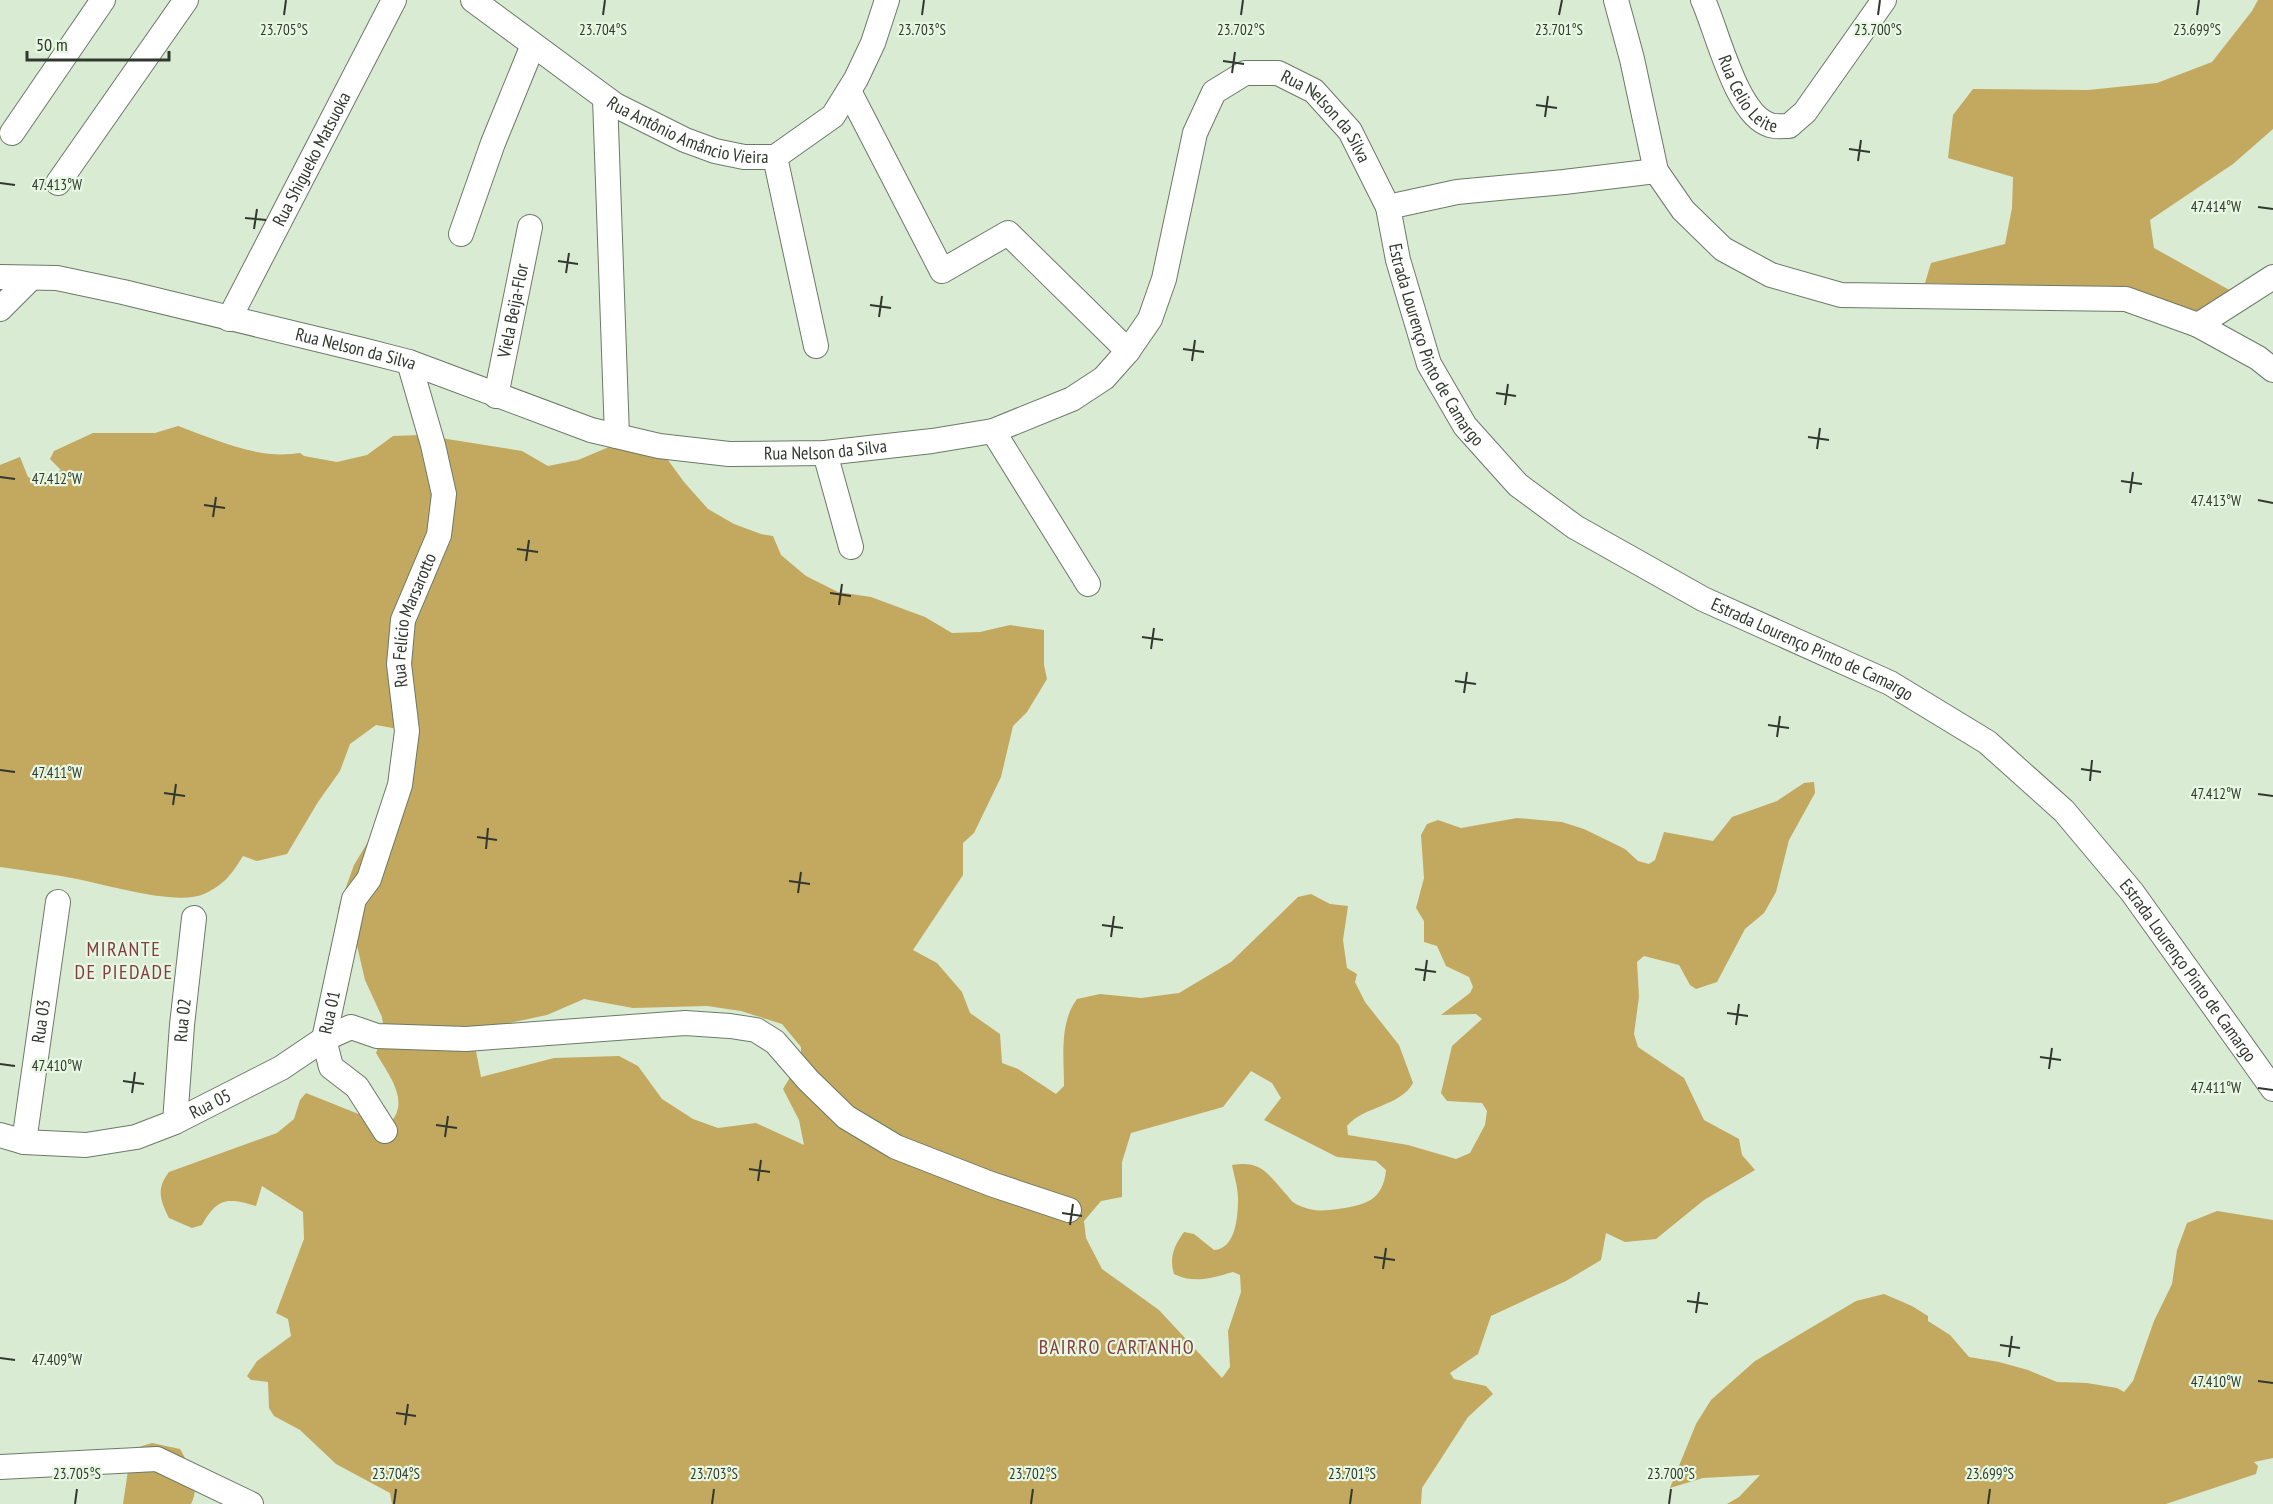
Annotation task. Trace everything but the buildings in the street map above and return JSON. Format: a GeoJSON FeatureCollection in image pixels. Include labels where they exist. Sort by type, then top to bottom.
{"type":"FeatureCollection","features":[{"type":"Feature","properties":{"kind":"street"},"geometry":{"type":"LineString","coordinates":[[12,134],[103,0]]}},
{"type":"Feature","properties":{"kind":"street"},"geometry":{"type":"LineString","coordinates":[[57,183],[186,0]]}},
{"type":"Feature","properties":{"kind":"street","name":"Rua Shigueko Matsuoka"},"geometry":{"type":"LineString","coordinates":[[229,319],[394,0]]}},
{"type":"Feature","properties":{"kind":"street","name":"Rua Antônio Amâncio Vieira"},"geometry":{"type":"LineString","coordinates":[[472,0],[615,105],[685,140],[715,151],[744,157],[774,157],[833,116],[849,91],[873,43],[886,0]]}},
{"type":"Feature","properties":{"kind":"street"},"geometry":{"type":"LineString","coordinates":[[1616,0],[1632,59],[1656,171],[1683,210],[1723,249],[1771,275],[1841,295],[2126,299],[2198,325],[2258,358],[2273,370]]}},
{"type":"Feature","properties":{"kind":"street","name":"Rua Celio Leite"},"geometry":{"type":"LineString","coordinates":[[1703,0],[1733,83],[1753,113],[1769,125],[1789,126],[1805,112],[1884,0]]}},
{"type":"Feature","properties":{"kind":"street"},"geometry":{"type":"LineString","coordinates":[[461,234],[493,143],[533,45]]}},
{"type":"Feature","properties":{"kind":"street","name":"Rua Nelson da Silva"},"geometry":{"type":"LineString","coordinates":[[0,277],[57,278],[409,362],[591,430],[659,446],[729,454],[825,453],[932,441],[993,431],[1072,399],[1104,378],[1128,351],[1150,320],[1164,279],[1195,133],[1214,92],[1245,73],[1278,74],[1314,91],[1350,131],[1388,207]]}},
{"type":"Feature","properties":{"kind":"street"},"geometry":{"type":"LineString","coordinates":[[849,91],[942,271],[1008,233],[1128,351]]}},
{"type":"Feature","properties":{"kind":"street"},"geometry":{"type":"LineString","coordinates":[[605,98],[617,436]]}},
{"type":"Feature","properties":{"kind":"street"},"geometry":{"type":"LineString","coordinates":[[774,157],[816,346]]}},
{"type":"Feature","properties":{"kind":"street"},"geometry":{"type":"LineString","coordinates":[[1388,207],[1457,192],[1656,171]]}},
{"type":"Feature","properties":{"kind":"street","name":"Estrada Lourenço Pinto de Camargo"},"geometry":{"type":"LineString","coordinates":[[1388,207],[1398,260],[1429,364],[1465,426],[1518,485],[1575,527],[1703,599],[1890,683],[1987,742],[2064,811],[2132,892],[2273,1089]]}},
{"type":"Feature","properties":{"kind":"street","name":"Viela Beija-Flor"},"geometry":{"type":"LineString","coordinates":[[496,396],[530,226]]}},
{"type":"Feature","properties":{"kind":"street"},"geometry":{"type":"LineString","coordinates":[[0,309],[32,278]]}},
{"type":"Feature","properties":{"kind":"street"},"geometry":{"type":"LineString","coordinates":[[2198,325],[2273,278]]}},
{"type":"Feature","properties":{"kind":"street","name":"Rua Felício Marsarotto"},"geometry":{"type":"LineString","coordinates":[[369,879],[400,785],[407,731],[399,664],[403,620],[439,536],[444,494],[409,362]]}},
{"type":"Feature","properties":{"kind":"street"},"geometry":{"type":"LineString","coordinates":[[993,431],[1088,584]]}},
{"type":"Feature","properties":{"kind":"street"},"geometry":{"type":"LineString","coordinates":[[825,453],[851,547]]}},
{"type":"Feature","properties":{"kind":"street","name":"Rua 01"},"geometry":{"type":"LineString","coordinates":[[369,879],[354,899],[324,1039],[331,1067],[357,1087],[385,1131]]}},
{"type":"Feature","properties":{"kind":"street","name":"Rua 03"},"geometry":{"type":"LineString","coordinates":[[24,1142],[58,902]]}},
{"type":"Feature","properties":{"kind":"street","name":"Rua 02"},"geometry":{"type":"LineString","coordinates":[[175,1122],[182,1025],[194,918]]}},
{"type":"Feature","properties":{"kind":"street","name":"Rua 05"},"geometry":{"type":"LineString","coordinates":[[0,1135],[24,1142],[86,1145],[136,1137],[175,1122],[281,1068],[324,1039],[351,1027],[377,1036],[466,1039],[685,1023],[730,1026],[756,1030],[775,1042],[808,1080],[846,1116],[896,1147],[991,1184],[1069,1210]]}},
{"type":"Feature","properties":{"kind":"street"},"geometry":{"type":"LineString","coordinates":[[0,1467],[157,1459],[251,1504]]}},
{"type":"Feature","properties":{"kind":"shaded area"},"geometry":{"type":"Polygon","coordinates":[[[2258,0],[2273,0],[2273,129],[2233,164],[2150,220],[2154,248],[2233,292],[2202,315],[2070,288],[1925,283],[1931,263],[2005,244],[2012,208],[2013,177],[1948,158],[1953,115],[1973,89],[2088,90],[2157,83],[2212,62],[2258,0]]]}},
{"type":"Feature","properties":{"kind":"shaded area"},"geometry":{"type":"Polygon","coordinates":[[[178,426],[223,443],[253,451],[269,454],[300,453],[304,456],[337,462],[367,455],[393,436],[422,435],[522,451],[548,466],[578,460],[609,447],[638,446],[665,456],[708,509],[734,524],[773,536],[781,555],[806,576],[838,592],[871,597],[925,617],[952,633],[980,632],[1010,625],[1044,630],[1044,665],[1047,679],[1027,712],[1013,726],[1001,777],[974,833],[963,843],[963,875],[913,950],[937,963],[962,992],[970,1013],[1000,1034],[1002,1063],[1018,1069],[1056,1094],[1064,1086],[1065,1030],[1071,1008],[1077,999],[1100,994],[1141,998],[1179,993],[1231,962],[1298,897],[1311,894],[1330,904],[1348,906],[1343,940],[1347,968],[1357,974],[1355,982],[1365,1002],[1399,1045],[1413,1083],[1400,1097],[1354,1119],[1347,1126],[1348,1135],[1408,1145],[1456,1159],[1470,1153],[1485,1125],[1487,1111],[1482,1103],[1447,1101],[1441,1093],[1452,1046],[1482,1019],[1476,1014],[1441,1015],[1470,993],[1473,987],[1469,977],[1446,966],[1437,946],[1424,942],[1424,921],[1416,908],[1424,878],[1421,835],[1427,824],[1438,820],[1461,828],[1517,818],[1562,822],[1584,829],[1625,849],[1638,861],[1649,864],[1655,860],[1664,832],[1713,841],[1732,817],[1777,801],[1804,783],[1814,782],[1815,793],[1789,840],[1776,892],[1764,913],[1745,929],[1717,982],[1696,989],[1690,985],[1679,965],[1644,956],[1637,962],[1639,997],[1634,1034],[1638,1047],[1684,1078],[1704,1120],[1739,1139],[1742,1155],[1755,1170],[1704,1200],[1656,1239],[1625,1242],[1606,1233],[1601,1260],[1566,1281],[1491,1316],[1478,1354],[1450,1373],[1454,1379],[1486,1386],[1493,1394],[1468,1417],[1422,1488],[1421,1504],[392,1504],[390,1493],[336,1464],[300,1430],[274,1416],[269,1408],[268,1382],[251,1380],[247,1376],[257,1361],[291,1336],[288,1319],[276,1313],[304,1239],[303,1212],[262,1186],[256,1206],[237,1201],[224,1202],[213,1209],[202,1225],[192,1228],[169,1218],[163,1206],[161,1189],[169,1172],[277,1133],[294,1119],[300,1100],[306,1093],[381,1123],[391,1122],[396,1114],[398,1096],[391,1078],[376,1053],[384,1031],[382,1017],[365,980],[352,924],[338,909],[354,865],[401,787],[409,731],[376,725],[350,744],[340,771],[318,802],[287,854],[257,861],[243,856],[227,878],[204,894],[177,898],[160,896],[68,877],[0,867],[0,465],[20,457],[28,477],[38,481],[61,470],[50,459],[54,451],[93,433],[155,433],[178,426]],[[584,999],[547,1015],[458,1034],[457,1037],[476,1051],[481,1077],[554,1058],[619,1056],[638,1066],[662,1099],[693,1119],[718,1128],[756,1123],[804,1145],[799,1120],[783,1089],[801,1059],[801,1047],[782,1024],[741,1011],[707,1006],[633,1008],[584,999]],[[1251,1071],[1223,1107],[1131,1133],[1122,1162],[1122,1197],[1101,1201],[1084,1221],[1086,1238],[1102,1269],[1159,1310],[1222,1378],[1230,1367],[1228,1331],[1241,1292],[1240,1275],[1233,1272],[1210,1278],[1181,1277],[1174,1274],[1172,1257],[1184,1232],[1194,1234],[1214,1250],[1227,1244],[1231,1238],[1236,1222],[1238,1198],[1232,1165],[1257,1166],[1268,1174],[1294,1203],[1308,1209],[1318,1210],[1348,1207],[1371,1200],[1381,1189],[1386,1170],[1376,1161],[1337,1157],[1264,1120],[1281,1098],[1272,1083],[1251,1071]]]}},
{"type":"Feature","properties":{"kind":"shaded area"},"geometry":{"type":"Polygon","coordinates":[[[2217,1211],[2273,1220],[2273,1458],[2254,1462],[2258,1466],[2256,1474],[2166,1504],[1727,1504],[1739,1497],[1760,1475],[1703,1478],[1670,1488],[1696,1424],[1711,1400],[1755,1361],[1856,1301],[1884,1294],[1928,1316],[1928,1321],[1950,1335],[1969,1357],[2028,1370],[2057,1382],[2087,1383],[2117,1388],[2124,1392],[2133,1381],[2154,1321],[2172,1284],[2177,1250],[2187,1223],[2217,1211]]]}},
{"type":"Feature","properties":{"kind":"shaded area"},"geometry":{"type":"Polygon","coordinates":[[[152,1443],[180,1449],[191,1469],[195,1483],[191,1504],[123,1504],[130,1457],[139,1447],[152,1443]]]}},
{"type":"Feature","properties":{"kind":"district","name":"MIRANTE DE PIEDADE"},"geometry":{"type":"Point","coordinates":[124,960]}},
{"type":"Feature","properties":{"kind":"district","name":"BAIRRO CARTANHO"},"geometry":{"type":"Point","coordinates":[1117,1347]}}]}
